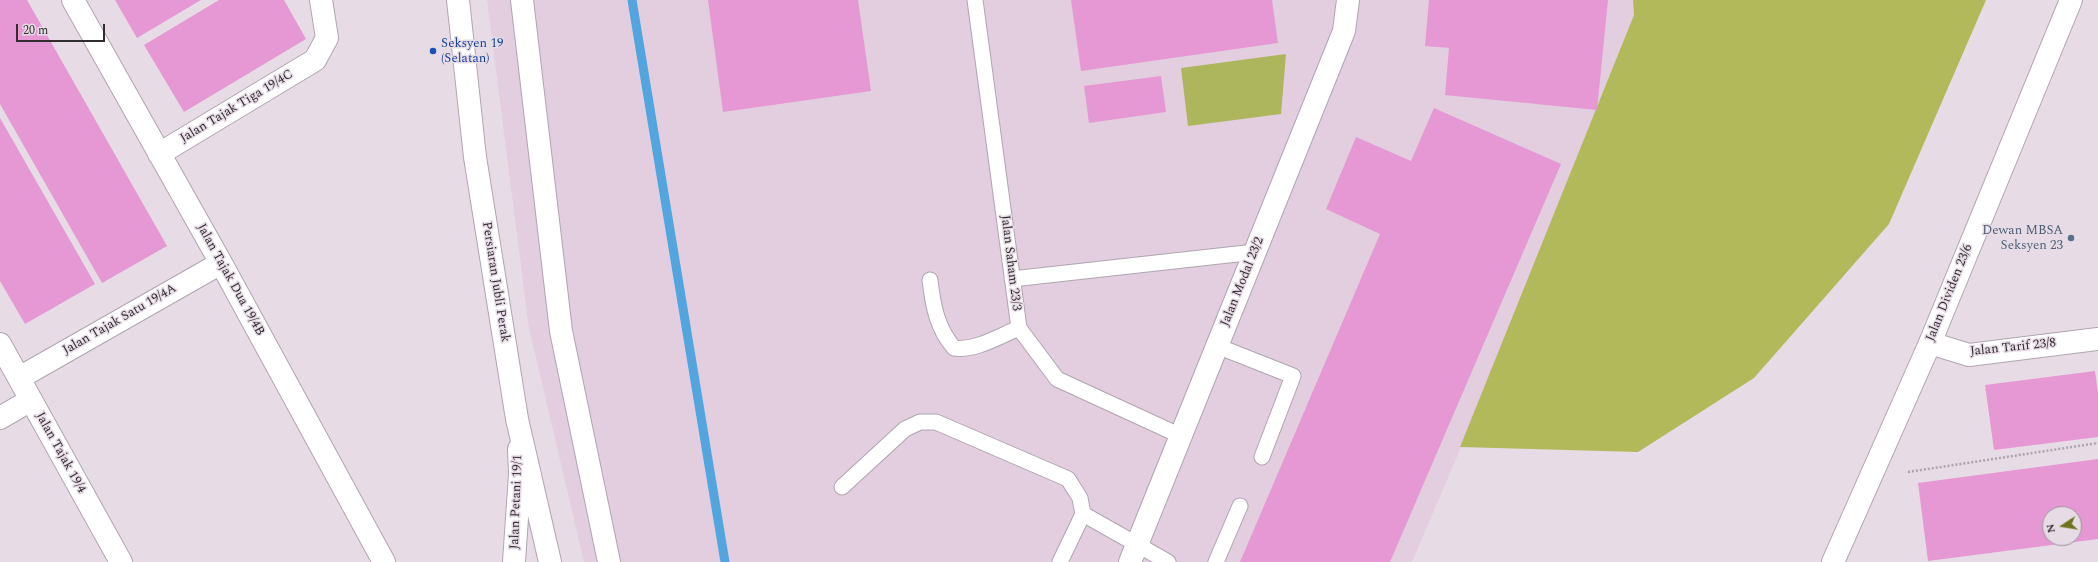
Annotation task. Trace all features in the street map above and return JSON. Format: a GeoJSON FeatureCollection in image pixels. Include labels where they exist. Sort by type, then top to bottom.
{"type":"FeatureCollection","features":[{"type":"Feature","properties":{"kind":"street","name":"Jalan Tajak Dua 19/4B"},"geometry":{"type":"LineString","coordinates":[[73,0],[221,263],[384,562]]}},
{"type":"Feature","properties":{"kind":"street","name":"Jalan Tajak Tiga 19/4C"},"geometry":{"type":"LineString","coordinates":[[159,154],[315,60],[327,38],[321,0]]}},
{"type":"Feature","properties":{"kind":"street","name":"Persiaran Jubli Perak"},"geometry":{"type":"LineString","coordinates":[[458,0],[475,156],[517,419],[550,562]]}},
{"type":"Feature","properties":{"kind":"street"},"geometry":{"type":"LineString","coordinates":[[522,0],[561,331],[609,562]]}},
{"type":"Feature","properties":{"kind":"street","name":"Jalan Modal 23/2"},"geometry":{"type":"LineString","coordinates":[[1133,553],[1344,31],[1348,0]]}},
{"type":"Feature","properties":{"kind":"street","name":"Jalan Dividen 23/6"},"geometry":{"type":"LineString","coordinates":[[1833,562],[1930,343],[2071,0]]}},
{"type":"Feature","properties":{"kind":"street","name":"Jalan Tajak Satu 19/4A"},"geometry":{"type":"LineString","coordinates":[[19,378],[221,263]]}},
{"type":"Feature","properties":{"kind":"street","name":"Jalan Tarif 23/8"},"geometry":{"type":"LineString","coordinates":[[1930,343],[1970,355],[2098,339]]}},
{"type":"Feature","properties":{"kind":"street","name":"Jalan Tajak 19/4"},"geometry":{"type":"LineString","coordinates":[[0,344],[121,562]]}},
{"type":"Feature","properties":{"kind":"street"},"geometry":{"type":"LineString","coordinates":[[0,418],[31,400]]}},
{"type":"Feature","properties":{"kind":"street","name":"Jalan Petani 19/1"},"geometry":{"type":"LineString","coordinates":[[514,562],[520,474],[517,419]]}},
{"type":"Feature","properties":{"kind":"lane","name":"Jalan Saham 23/3"},"geometry":{"type":"LineString","coordinates":[[975,0],[1019,328],[1057,379],[1180,436]]}},
{"type":"Feature","properties":{"kind":"lane"},"geometry":{"type":"LineString","coordinates":[[1012,280],[1255,252]]}},
{"type":"Feature","properties":{"kind":"lane"},"geometry":{"type":"LineString","coordinates":[[930,280],[934,307],[940,329],[954,348],[963,349],[976,346],[1019,328]]}},
{"type":"Feature","properties":{"kind":"lane"},"geometry":{"type":"LineString","coordinates":[[1217,346],[1294,376],[1262,457]]}},
{"type":"Feature","properties":{"kind":"lane"},"geometry":{"type":"LineString","coordinates":[[842,487],[905,429],[920,422],[936,422],[1068,479],[1080,498],[1083,514],[1060,562]]}},
{"type":"Feature","properties":{"kind":"lane"},"geometry":{"type":"LineString","coordinates":[[1216,562],[1240,506]]}},
{"type":"Feature","properties":{"kind":"lane"},"geometry":{"type":"LineString","coordinates":[[1083,514],[1133,553],[1168,562]]}},
{"type":"Feature","properties":{"kind":"path"},"geometry":{"type":"LineString","coordinates":[[1908,472],[2098,443]]}},
{"type":"Feature","properties":{"kind":"shaded area"},"geometry":{"type":"Polygon","coordinates":[[[487,0],[1633,0],[1634,14],[1578,173],[1412,562],[584,562],[529,328],[487,0]]]}},
{"type":"Feature","properties":{"kind":"green space"},"geometry":{"type":"Polygon","coordinates":[[[1633,0],[1986,0],[1889,224],[1754,378],[1638,452],[1460,447],[1634,15],[1633,0]]]}},
{"type":"Feature","properties":{"kind":"green space"},"geometry":{"type":"Polygon","coordinates":[[[1286,54],[1281,114],[1188,126],[1181,68],[1286,54]]]}},
{"type":"Feature","properties":{"kind":"building"},"geometry":{"type":"Polygon","coordinates":[[[0,0],[27,0],[167,246],[102,283],[0,104],[0,0]]]}},
{"type":"Feature","properties":{"kind":"building"},"geometry":{"type":"Polygon","coordinates":[[[115,0],[201,0],[137,38],[115,0]]]}},
{"type":"Feature","properties":{"kind":"building"},"geometry":{"type":"Polygon","coordinates":[[[219,0],[284,0],[306,39],[184,112],[144,45],[219,0]]]}},
{"type":"Feature","properties":{"kind":"building"},"geometry":{"type":"Polygon","coordinates":[[[708,0],[858,0],[871,91],[723,112],[708,0]]]}},
{"type":"Feature","properties":{"kind":"building"},"geometry":{"type":"Polygon","coordinates":[[[1071,0],[1272,0],[1278,43],[1081,71],[1071,0]]]}},
{"type":"Feature","properties":{"kind":"building"},"geometry":{"type":"Polygon","coordinates":[[[1429,0],[1608,0],[1597,110],[1445,95],[1449,48],[1425,46],[1429,0]]]}},
{"type":"Feature","properties":{"kind":"building"},"geometry":{"type":"Polygon","coordinates":[[[1161,76],[1166,112],[1089,123],[1084,86],[1161,76]]]}},
{"type":"Feature","properties":{"kind":"building"},"geometry":{"type":"Polygon","coordinates":[[[1434,108],[1561,164],[1390,562],[1240,562],[1380,234],[1326,209],[1356,137],[1411,161],[1434,108]]]}},
{"type":"Feature","properties":{"kind":"building"},"geometry":{"type":"Polygon","coordinates":[[[0,118],[95,284],[25,324],[0,281],[0,118]]]}},
{"type":"Feature","properties":{"kind":"building"},"geometry":{"type":"Polygon","coordinates":[[[2095,371],[2098,393],[2098,437],[1994,450],[1985,385],[2095,371]]]}},
{"type":"Feature","properties":{"kind":"building"},"geometry":{"type":"Polygon","coordinates":[[[2098,459],[2098,539],[2082,541],[2082,506],[2042,506],[2042,546],[2044,546],[1928,561],[1918,483],[2098,459]]]}},
{"type":"Feature","properties":{"kind":"waterway"},"geometry":{"type":"LineString","coordinates":[[632,0],[725,562]]}},
{"type":"Feature","properties":{"kind":"place","name":"Seksyen 19 (Selatan)"},"geometry":{"type":"Point","coordinates":[433,51]}},
{"type":"Feature","properties":{"kind":"place","name":"Dewan MBSA Seksyen 23"},"geometry":{"type":"Point","coordinates":[2071,238]}}]}
